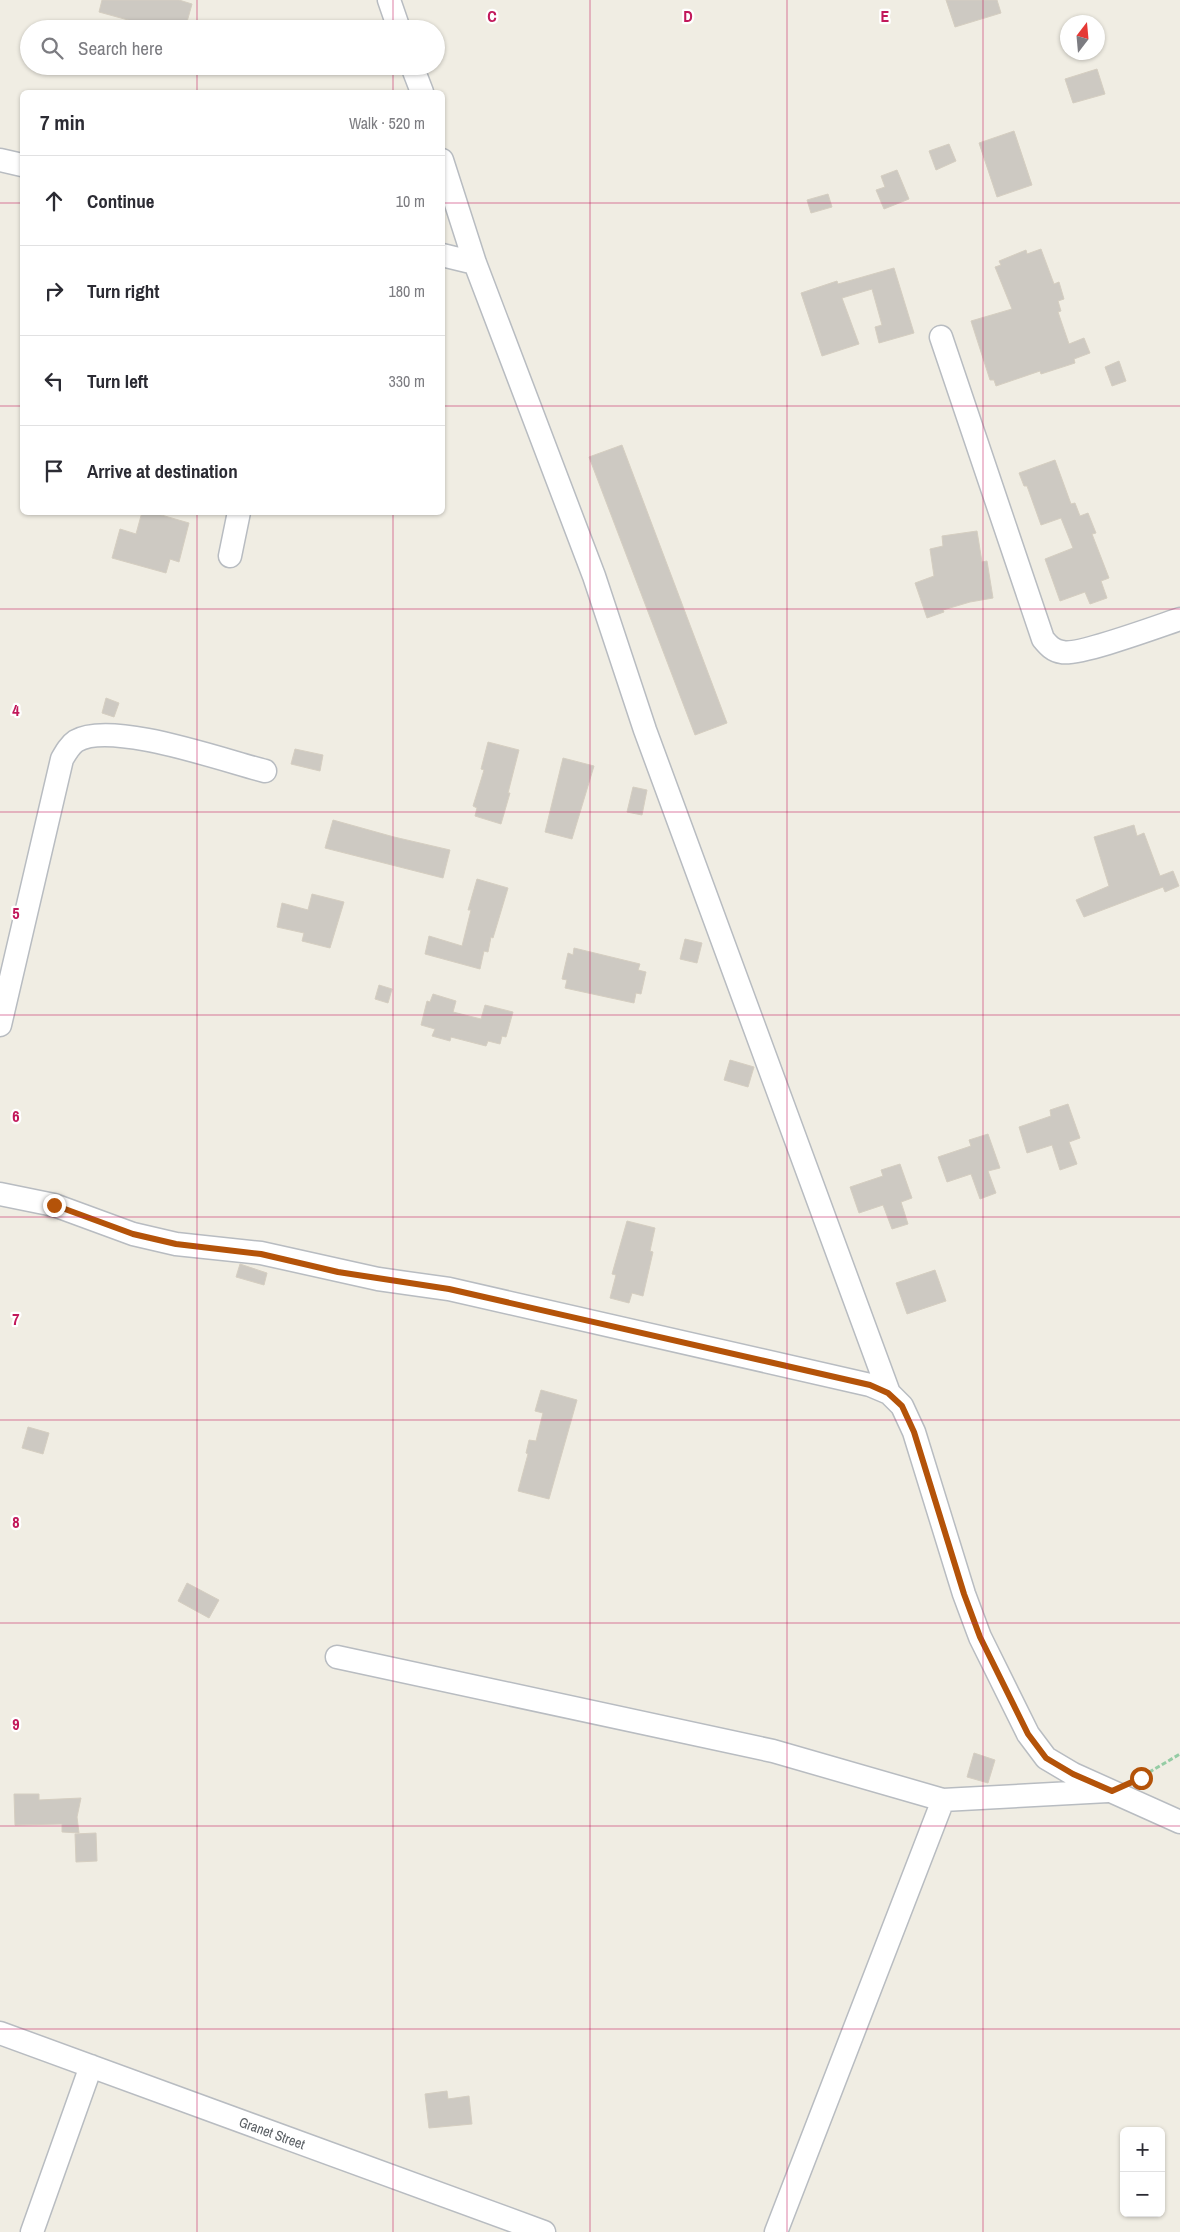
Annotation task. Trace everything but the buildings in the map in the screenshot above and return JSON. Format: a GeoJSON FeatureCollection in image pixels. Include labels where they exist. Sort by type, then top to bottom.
{"type":"FeatureCollection","features":[{"type":"Feature","properties":{"kind":"street"},"geometry":{"type":"LineString","coordinates":[[389,0],[396,20]]}},
{"type":"Feature","properties":{"kind":"street"},"geometry":{"type":"LineString","coordinates":[[415,75],[421,90]]}},
{"type":"Feature","properties":{"kind":"street"},"geometry":{"type":"LineString","coordinates":[[0,160],[20,165]]}},
{"type":"Feature","properties":{"kind":"street"},"geometry":{"type":"LineString","coordinates":[[445,169],[475,263],[594,576],[652,748],[888,1393]]}},
{"type":"Feature","properties":{"kind":"street"},"geometry":{"type":"LineString","coordinates":[[445,256],[475,263]]}},
{"type":"Feature","properties":{"kind":"street"},"geometry":{"type":"LineString","coordinates":[[941,337],[1043,639],[1051,648],[1062,653],[1080,650],[1180,619]]}},
{"type":"Feature","properties":{"kind":"street"},"geometry":{"type":"LineString","coordinates":[[230,556],[238,515]]}},
{"type":"Feature","properties":{"kind":"street"},"geometry":{"type":"LineString","coordinates":[[0,1025],[62,759],[71,745],[78,740],[93,736],[114,735],[144,738],[265,771]]}},
{"type":"Feature","properties":{"kind":"street"},"geometry":{"type":"LineString","coordinates":[[0,1194],[62,1207],[141,1236],[176,1244],[261,1254],[346,1273],[449,1289],[870,1385],[888,1393],[902,1406],[914,1432],[964,1594],[980,1637],[1028,1734],[1046,1758],[1073,1774],[1180,1822]]}},
{"type":"Feature","properties":{"kind":"street"},"geometry":{"type":"LineString","coordinates":[[337,1657],[773,1751],[943,1800],[1112,1791]]}},
{"type":"Feature","properties":{"kind":"street"},"geometry":{"type":"LineString","coordinates":[[776,2232],[943,1800]]}},
{"type":"Feature","properties":{"kind":"street","name":"Granet Street"},"geometry":{"type":"LineString","coordinates":[[0,2033],[91,2066],[494,2223],[544,2232]]}},
{"type":"Feature","properties":{"kind":"street"},"geometry":{"type":"LineString","coordinates":[[32,2232],[91,2066]]}},
{"type":"Feature","properties":{"kind":"path"},"geometry":{"type":"LineString","coordinates":[[1112,1791],[1141,1778],[1180,1754]]}},
{"type":"Feature","properties":{"kind":"route"},"geometry":{"type":"LineString","coordinates":[[54,1205],[133,1234],[176,1244],[261,1254],[300,1261],[338,1272],[449,1289],[870,1385],[888,1393],[902,1406],[914,1432],[964,1594],[980,1637],[1028,1734],[1046,1758],[1073,1774],[1112,1791],[1141,1778]]}}]}
